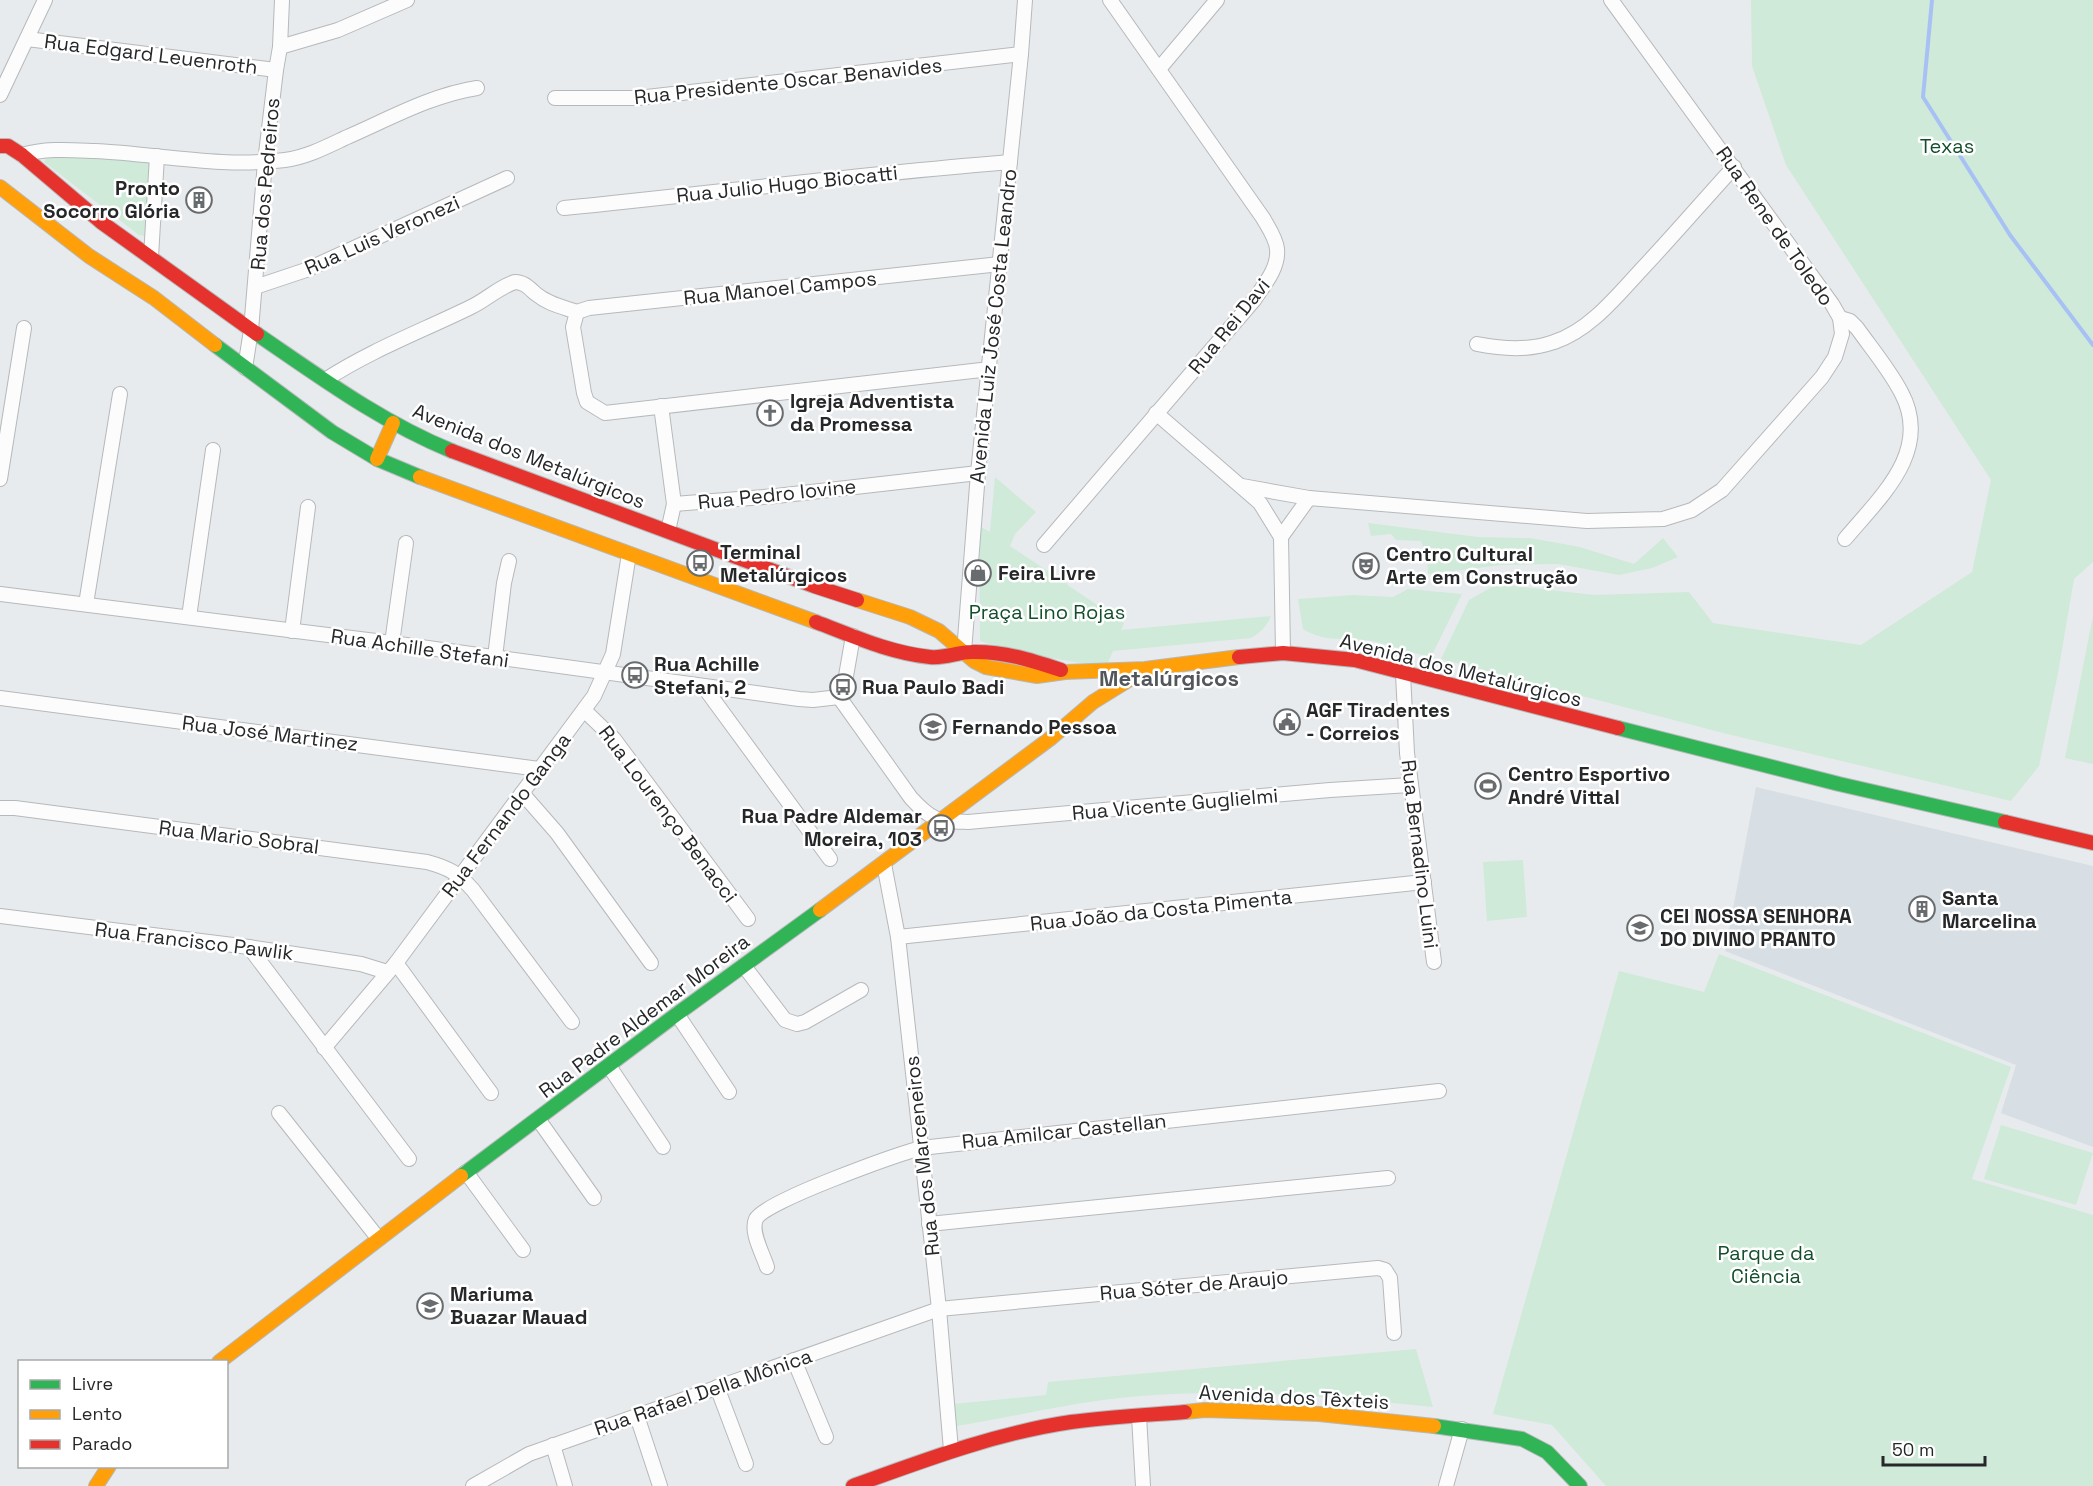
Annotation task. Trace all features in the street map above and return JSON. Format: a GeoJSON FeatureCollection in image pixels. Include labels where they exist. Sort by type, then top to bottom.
{"type":"FeatureCollection","features":[{"type":"Feature","properties":{"kind":"main road","name":"Avenida dos Metalúrgicos"},"geometry":{"type":"LineString","coordinates":[[0,146],[8,146],[22,155],[101,222],[251,330],[393,423],[433,443],[496,468],[814,586],[909,617],[939,631],[964,652]]}},
{"type":"Feature","properties":{"kind":"main road","name":"Avenida dos Metalúrgicos"},"geometry":{"type":"LineString","coordinates":[[0,187],[89,256],[154,298],[332,432],[377,459],[431,481],[900,652],[933,658],[964,652],[993,651],[1031,660],[1065,672],[1145,669],[1214,659],[1283,653],[1355,660],[1807,776],[2093,843]]}},
{"type":"Feature","properties":{"kind":"main road"},"geometry":{"type":"LineString","coordinates":[[377,459],[393,423]]}},
{"type":"Feature","properties":{"kind":"main road"},"geometry":{"type":"LineString","coordinates":[[900,652],[913,637],[909,617]]}},
{"type":"Feature","properties":{"kind":"main road","name":"Rua Padre Aldemar Moreira"},"geometry":{"type":"LineString","coordinates":[[222,1360],[466,1172],[1051,738],[1093,702],[1145,669]]}},
{"type":"Feature","properties":{"kind":"main road","name":"Rua Padre Aldemar Moreira"},"geometry":{"type":"LineString","coordinates":[[1093,702],[1104,672]]}},
{"type":"Feature","properties":{"kind":"main road","name":"Avenida dos Têxteis"},"geometry":{"type":"LineString","coordinates":[[853,1486],[951,1450],[1013,1434],[1072,1422],[1205,1410],[1307,1413],[1462,1429],[1522,1439],[1547,1452],[1581,1486]]}},
{"type":"Feature","properties":{"kind":"main road"},"geometry":{"type":"LineString","coordinates":[[96,1486],[108,1468]]}},
{"type":"Feature","properties":{"kind":"street"},"geometry":{"type":"LineString","coordinates":[[0,95],[4,72],[27,39],[45,0]]}},
{"type":"Feature","properties":{"kind":"street","name":"Rua dos Pedreiros"},"geometry":{"type":"LineString","coordinates":[[245,368],[251,330],[266,162],[280,47],[282,0]]}},
{"type":"Feature","properties":{"kind":"street"},"geometry":{"type":"LineString","coordinates":[[280,47],[338,30],[407,0]]}},
{"type":"Feature","properties":{"kind":"street","name":"Avenida Luiz José Costa Leandro"},"geometry":{"type":"LineString","coordinates":[[964,652],[978,473],[1021,54],[1024,0]]}},
{"type":"Feature","properties":{"kind":"street","name":"Rua Rei Davi"},"geometry":{"type":"LineString","coordinates":[[1044,544],[1254,300],[1272,274],[1276,262],[1277,249],[1263,218],[1110,0]]}},
{"type":"Feature","properties":{"kind":"street"},"geometry":{"type":"LineString","coordinates":[[1159,69],[1217,0]]}},
{"type":"Feature","properties":{"kind":"street","name":"Rua Rene de Toledo"},"geometry":{"type":"LineString","coordinates":[[1242,486],[1309,498],[1587,520],[1663,519],[1692,510],[1722,490],[1822,377],[1835,357],[1842,334],[1840,318],[1734,167],[1611,0]]}},
{"type":"Feature","properties":{"kind":"street","name":"Rua Edgard Leuenroth"},"geometry":{"type":"LineString","coordinates":[[27,39],[276,70]]}},
{"type":"Feature","properties":{"kind":"street","name":"Rua Presidente Oscar Benavides"},"geometry":{"type":"LineString","coordinates":[[555,98],[638,98],[1021,54]]}},
{"type":"Feature","properties":{"kind":"street"},"geometry":{"type":"LineString","coordinates":[[22,155],[38,150],[58,150],[228,163],[297,158],[452,92],[477,88]]}},
{"type":"Feature","properties":{"kind":"street"},"geometry":{"type":"LineString","coordinates":[[151,257],[157,156]]}},
{"type":"Feature","properties":{"kind":"street","name":"Rua Julio Hugo Biocatti"},"geometry":{"type":"LineString","coordinates":[[564,208],[882,172],[1010,162]]}},
{"type":"Feature","properties":{"kind":"street"},"geometry":{"type":"LineString","coordinates":[[1477,344],[1527,349],[1556,342],[1582,328],[1616,296],[1734,167]]}},
{"type":"Feature","properties":{"kind":"street","name":"Rua Luis Veronezi"},"geometry":{"type":"LineString","coordinates":[[255,287],[306,270],[507,178]]}},
{"type":"Feature","properties":{"kind":"street","name":"Rua Manoel Campos"},"geometry":{"type":"LineString","coordinates":[[577,312],[589,308],[1000,264]]}},
{"type":"Feature","properties":{"kind":"street"},"geometry":{"type":"LineString","coordinates":[[325,380],[388,345],[473,306],[504,287],[520,282],[545,300],[577,312],[573,327],[584,393],[587,402],[605,413],[990,369]]}},
{"type":"Feature","properties":{"kind":"street"},"geometry":{"type":"LineString","coordinates":[[1840,318],[1850,321],[1857,328],[1902,393],[1910,415],[1911,440],[1904,463],[1845,539]]}},
{"type":"Feature","properties":{"kind":"street"},"geometry":{"type":"LineString","coordinates":[[0,479],[24,327]]}},
{"type":"Feature","properties":{"kind":"street"},"geometry":{"type":"LineString","coordinates":[[86,604],[120,394]]}},
{"type":"Feature","properties":{"kind":"street","name":"Rua Pedro Iovine"},"geometry":{"type":"LineString","coordinates":[[661,406],[674,504],[776,496],[978,473]]}},
{"type":"Feature","properties":{"kind":"street"},"geometry":{"type":"LineString","coordinates":[[1156,413],[1260,503],[1281,537],[1283,653]]}},
{"type":"Feature","properties":{"kind":"street"},"geometry":{"type":"LineString","coordinates":[[189,617],[213,450]]}},
{"type":"Feature","properties":{"kind":"street"},"geometry":{"type":"LineString","coordinates":[[1281,537],[1309,498]]}},
{"type":"Feature","properties":{"kind":"street"},"geometry":{"type":"LineString","coordinates":[[668,531],[674,504]]}},
{"type":"Feature","properties":{"kind":"street"},"geometry":{"type":"LineString","coordinates":[[292,631],[308,507]]}},
{"type":"Feature","properties":{"kind":"street"},"geometry":{"type":"LineString","coordinates":[[392,643],[406,543]]}},
{"type":"Feature","properties":{"kind":"street","name":"Rua Fernando Ganga"},"geometry":{"type":"LineString","coordinates":[[324,1048],[391,967],[585,711],[606,674],[614,654],[629,554]]}},
{"type":"Feature","properties":{"kind":"street"},"geometry":{"type":"LineString","coordinates":[[495,657],[509,561]]}},
{"type":"Feature","properties":{"kind":"street","name":"Rua Achille Stefani"},"geometry":{"type":"LineString","coordinates":[[0,594],[392,643],[704,687],[813,700],[839,697]]}},
{"type":"Feature","properties":{"kind":"street"},"geometry":{"type":"LineString","coordinates":[[853,636],[846,676],[839,697],[911,798],[921,809],[939,821]]}},
{"type":"Feature","properties":{"kind":"street","name":"Rua Bernadino Luini"},"geometry":{"type":"LineString","coordinates":[[1403,674],[1410,785],[1434,963]]}},
{"type":"Feature","properties":{"kind":"street"},"geometry":{"type":"LineString","coordinates":[[704,687],[830,859]]}},
{"type":"Feature","properties":{"kind":"street","name":"Rua José Martinez"},"geometry":{"type":"LineString","coordinates":[[0,698],[539,769]]}},
{"type":"Feature","properties":{"kind":"street","name":"Rua Lourenço Benacci"},"geometry":{"type":"LineString","coordinates":[[585,711],[614,739],[748,919]]}},
{"type":"Feature","properties":{"kind":"street","name":"Rua Vicente Guglielmi"},"geometry":{"type":"LineString","coordinates":[[939,821],[968,822],[1410,785]]}},
{"type":"Feature","properties":{"kind":"street"},"geometry":{"type":"LineString","coordinates":[[522,793],[557,833],[651,963]]}},
{"type":"Feature","properties":{"kind":"street","name":"Rua Mario Sobral"},"geometry":{"type":"LineString","coordinates":[[0,808],[15,808],[427,862],[447,868],[461,876]]}},
{"type":"Feature","properties":{"kind":"street","name":"Rua dos Marceneiros"},"geometry":{"type":"LineString","coordinates":[[884,864],[898,937],[939,1309],[951,1450]]}},
{"type":"Feature","properties":{"kind":"street"},"geometry":{"type":"LineString","coordinates":[[461,876],[572,1022]]}},
{"type":"Feature","properties":{"kind":"street","name":"Rua João da Costa Pimenta"},"geometry":{"type":"LineString","coordinates":[[898,937],[1424,882]]}},
{"type":"Feature","properties":{"kind":"street","name":"Rua Francisco Pawlik"},"geometry":{"type":"LineString","coordinates":[[0,916],[391,967]]}},
{"type":"Feature","properties":{"kind":"street"},"geometry":{"type":"LineString","coordinates":[[249,947],[409,1159]]}},
{"type":"Feature","properties":{"kind":"street"},"geometry":{"type":"LineString","coordinates":[[744,966],[785,1020],[791,1023],[805,1022],[861,990]]}},
{"type":"Feature","properties":{"kind":"street"},"geometry":{"type":"LineString","coordinates":[[391,967],[491,1093]]}},
{"type":"Feature","properties":{"kind":"street"},"geometry":{"type":"LineString","coordinates":[[677,1014],[729,1092]]}},
{"type":"Feature","properties":{"kind":"street"},"geometry":{"type":"LineString","coordinates":[[609,1066],[663,1147]]}},
{"type":"Feature","properties":{"kind":"street","name":"Rua Amilcar Castellan"},"geometry":{"type":"LineString","coordinates":[[767,1267],[754,1229],[756,1219],[762,1211],[888,1158],[921,1148],[1439,1091]]}},
{"type":"Feature","properties":{"kind":"street"},"geometry":{"type":"LineString","coordinates":[[279,1113],[378,1238]]}},
{"type":"Feature","properties":{"kind":"street"},"geometry":{"type":"LineString","coordinates":[[538,1119],[594,1198]]}},
{"type":"Feature","properties":{"kind":"street"},"geometry":{"type":"LineString","coordinates":[[466,1172],[523,1250]]}},
{"type":"Feature","properties":{"kind":"street"},"geometry":{"type":"LineString","coordinates":[[929,1224],[1388,1178]]}},
{"type":"Feature","properties":{"kind":"street","name":"Rua Sóter de Araujo"},"geometry":{"type":"LineString","coordinates":[[939,1309],[1378,1268],[1385,1270],[1390,1278],[1394,1333]]}},
{"type":"Feature","properties":{"kind":"street","name":"Rua Rafael Della Mônica"},"geometry":{"type":"LineString","coordinates":[[472,1486],[529,1454],[939,1309]]}},
{"type":"Feature","properties":{"kind":"street"},"geometry":{"type":"LineString","coordinates":[[794,1360],[826,1437]]}},
{"type":"Feature","properties":{"kind":"street"},"geometry":{"type":"LineString","coordinates":[[717,1387],[746,1464]]}},
{"type":"Feature","properties":{"kind":"street"},"geometry":{"type":"LineString","coordinates":[[637,1416],[660,1486]]}},
{"type":"Feature","properties":{"kind":"street"},"geometry":{"type":"LineString","coordinates":[[1139,1416],[1143,1486]]}},
{"type":"Feature","properties":{"kind":"street"},"geometry":{"type":"LineString","coordinates":[[1446,1486],[1462,1429]]}},
{"type":"Feature","properties":{"kind":"street"},"geometry":{"type":"LineString","coordinates":[[553,1445],[565,1486]]}},
{"type":"Feature","properties":{"kind":"shaded area"},"geometry":{"type":"Polygon","coordinates":[[[1756,787],[2093,866],[2093,1147],[1998,1112],[2001,1113],[2016,1065],[1725,951],[1756,787]]]}},
{"type":"Feature","properties":{"kind":"green space","name":"Texas"},"geometry":{"type":"Polygon","coordinates":[[[1751,0],[2093,0],[2093,562],[2074,579],[2039,766],[2011,801],[1727,734],[1441,659],[1469,600],[1497,584],[1594,595],[1689,592],[1713,623],[1861,645],[1972,572],[1991,480],[1786,165],[1752,66],[1751,0]]]}},
{"type":"Feature","properties":{"kind":"green space"},"geometry":{"type":"Polygon","coordinates":[[[47,155],[154,158],[146,236],[139,235],[44,162],[47,155]]]}},
{"type":"Feature","properties":{"kind":"green space","name":"Praça Lino Rojas"},"geometry":{"type":"Polygon","coordinates":[[[995,477],[1036,512],[1015,534],[1010,546],[1049,572],[1051,570],[1069,586],[1124,623],[1121,630],[1271,616],[1269,620],[1263,629],[1251,638],[1113,651],[1107,665],[1087,664],[1016,652],[980,641],[979,526],[990,532],[995,477]]]}},
{"type":"Feature","properties":{"kind":"green space"},"geometry":{"type":"Polygon","coordinates":[[[1368,523],[1478,537],[1530,538],[1580,547],[1634,564],[1663,538],[1678,557],[1652,568],[1619,575],[1558,564],[1502,565],[1428,574],[1427,559],[1421,541],[1396,540],[1391,534],[1371,536],[1368,523]]]}},
{"type":"Feature","properties":{"kind":"green space"},"geometry":{"type":"Polygon","coordinates":[[[1408,589],[1462,594],[1431,657],[1372,641],[1320,636],[1303,629],[1298,599],[1353,595],[1393,597],[1408,589]]]}},
{"type":"Feature","properties":{"kind":"green space"},"geometry":{"type":"Polygon","coordinates":[[[2093,616],[2093,764],[2065,758],[2093,616]]]}},
{"type":"Feature","properties":{"kind":"green space"},"geometry":{"type":"Polygon","coordinates":[[[1523,860],[1527,917],[1487,921],[1483,862],[1523,860]]]}},
{"type":"Feature","properties":{"kind":"green space","name":"Parque da Ciência"},"geometry":{"type":"Polygon","coordinates":[[[1719,954],[2011,1067],[1972,1179],[2093,1215],[2093,1486],[1606,1486],[1552,1425],[1493,1414],[1619,971],[1704,992],[1719,954]]]}},
{"type":"Feature","properties":{"kind":"green space"},"geometry":{"type":"Polygon","coordinates":[[[2001,1125],[2093,1153],[2076,1205],[1984,1179],[2001,1125]]]}},
{"type":"Feature","properties":{"kind":"green space"},"geometry":{"type":"Polygon","coordinates":[[[1416,1349],[1433,1407],[1250,1393],[1177,1394],[1092,1402],[950,1427],[953,1404],[1046,1395],[1048,1382],[1416,1349]]]}},
{"type":"Feature","properties":{"kind":"waterway"},"geometry":{"type":"LineString","coordinates":[[1932,0],[1923,97],[2010,235],[2093,345]]}},
{"type":"Feature","properties":{"kind":"traffic: fast"},"geometry":{"type":"LineString","coordinates":[[257,334],[376,413],[452,451]]}},
{"type":"Feature","properties":{"kind":"traffic: fast"},"geometry":{"type":"LineString","coordinates":[[215,345],[332,432],[377,459],[420,477]]}},
{"type":"Feature","properties":{"kind":"traffic: fast"},"geometry":{"type":"LineString","coordinates":[[1618,728],[1839,784],[2005,822]]}},
{"type":"Feature","properties":{"kind":"traffic: fast"},"geometry":{"type":"LineString","coordinates":[[461,1176],[820,910]]}},
{"type":"Feature","properties":{"kind":"traffic: fast"},"geometry":{"type":"LineString","coordinates":[[1434,1426],[1522,1439],[1547,1452],[1580,1486]]}},
{"type":"Feature","properties":{"kind":"traffic: slow"},"geometry":{"type":"LineString","coordinates":[[0,187],[89,256],[154,298],[215,345]]}},
{"type":"Feature","properties":{"kind":"traffic: slow"},"geometry":{"type":"LineString","coordinates":[[377,459],[393,423]]}},
{"type":"Feature","properties":{"kind":"traffic: slow"},"geometry":{"type":"LineString","coordinates":[[420,477],[816,622]]}},
{"type":"Feature","properties":{"kind":"traffic: slow"},"geometry":{"type":"LineString","coordinates":[[857,600],[910,617],[939,631],[974,661],[986,667],[1037,676],[1065,672],[1145,669],[1239,657]]}},
{"type":"Feature","properties":{"kind":"traffic: slow"},"geometry":{"type":"LineString","coordinates":[[820,910],[1051,738],[1093,702],[1143,671]]}},
{"type":"Feature","properties":{"kind":"traffic: slow"},"geometry":{"type":"LineString","coordinates":[[222,1360],[461,1176]]}},
{"type":"Feature","properties":{"kind":"traffic: slow"},"geometry":{"type":"LineString","coordinates":[[1185,1412],[1205,1410],[1319,1414],[1434,1426]]}},
{"type":"Feature","properties":{"kind":"traffic: slow"},"geometry":{"type":"LineString","coordinates":[[96,1486],[108,1468]]}},
{"type":"Feature","properties":{"kind":"traffic: jam"},"geometry":{"type":"LineString","coordinates":[[0,146],[8,146],[22,155],[101,222],[257,334]]}},
{"type":"Feature","properties":{"kind":"traffic: jam"},"geometry":{"type":"LineString","coordinates":[[452,451],[857,600]]}},
{"type":"Feature","properties":{"kind":"traffic: jam"},"geometry":{"type":"LineString","coordinates":[[816,622],[872,643],[915,655],[935,657],[966,652],[994,653],[1061,670]]}},
{"type":"Feature","properties":{"kind":"traffic: jam"},"geometry":{"type":"LineString","coordinates":[[1239,657],[1283,653],[1355,660],[1618,728]]}},
{"type":"Feature","properties":{"kind":"traffic: jam"},"geometry":{"type":"LineString","coordinates":[[2005,822],[2093,843]]}},
{"type":"Feature","properties":{"kind":"traffic: jam"},"geometry":{"type":"LineString","coordinates":[[853,1486],[961,1448],[1015,1433],[1071,1422],[1185,1412]]}},
{"type":"Feature","properties":{"kind":"place","name":"Pronto Socorro Glória"},"geometry":{"type":"Point","coordinates":[199,200]}},
{"type":"Feature","properties":{"kind":"place","name":"Igreja Adventista da Promessa"},"geometry":{"type":"Point","coordinates":[770,413]}},
{"type":"Feature","properties":{"kind":"place","name":"Terminal Metalúrgicos"},"geometry":{"type":"Point","coordinates":[700,563]}},
{"type":"Feature","properties":{"kind":"place","name":"Centro Cultural Arte em Construção"},"geometry":{"type":"Point","coordinates":[1366,566]}},
{"type":"Feature","properties":{"kind":"place","name":"Feira Livre"},"geometry":{"type":"Point","coordinates":[978,573]}},
{"type":"Feature","properties":{"kind":"place","name":"Rua Achille Stefani, 2"},"geometry":{"type":"Point","coordinates":[635,675]}},
{"type":"Feature","properties":{"kind":"place","name":"Rua Paulo Badi"},"geometry":{"type":"Point","coordinates":[843,687]}},
{"type":"Feature","properties":{"kind":"place","name":"AGF Tiradentes - Correios"},"geometry":{"type":"Point","coordinates":[1287,722]}},
{"type":"Feature","properties":{"kind":"place","name":"Fernando Pessoa"},"geometry":{"type":"Point","coordinates":[933,727]}},
{"type":"Feature","properties":{"kind":"place","name":"Centro Esportivo André Vittal"},"geometry":{"type":"Point","coordinates":[1488,786]}},
{"type":"Feature","properties":{"kind":"place","name":"Rua Padre Aldemar Moreira, 103"},"geometry":{"type":"Point","coordinates":[941,828]}},
{"type":"Feature","properties":{"kind":"place","name":"Santa Marcelina"},"geometry":{"type":"Point","coordinates":[1922,909]}},
{"type":"Feature","properties":{"kind":"place","name":"CEI NOSSA SENHORA DO DIVINO PRANTO"},"geometry":{"type":"Point","coordinates":[1640,928]}},
{"type":"Feature","properties":{"kind":"place","name":"Mariuma Buazar Mauad"},"geometry":{"type":"Point","coordinates":[430,1306]}},
{"type":"Feature","properties":{"kind":"district","name":"Metalúrgicos"},"geometry":{"type":"Point","coordinates":[1169,678]}}]}
